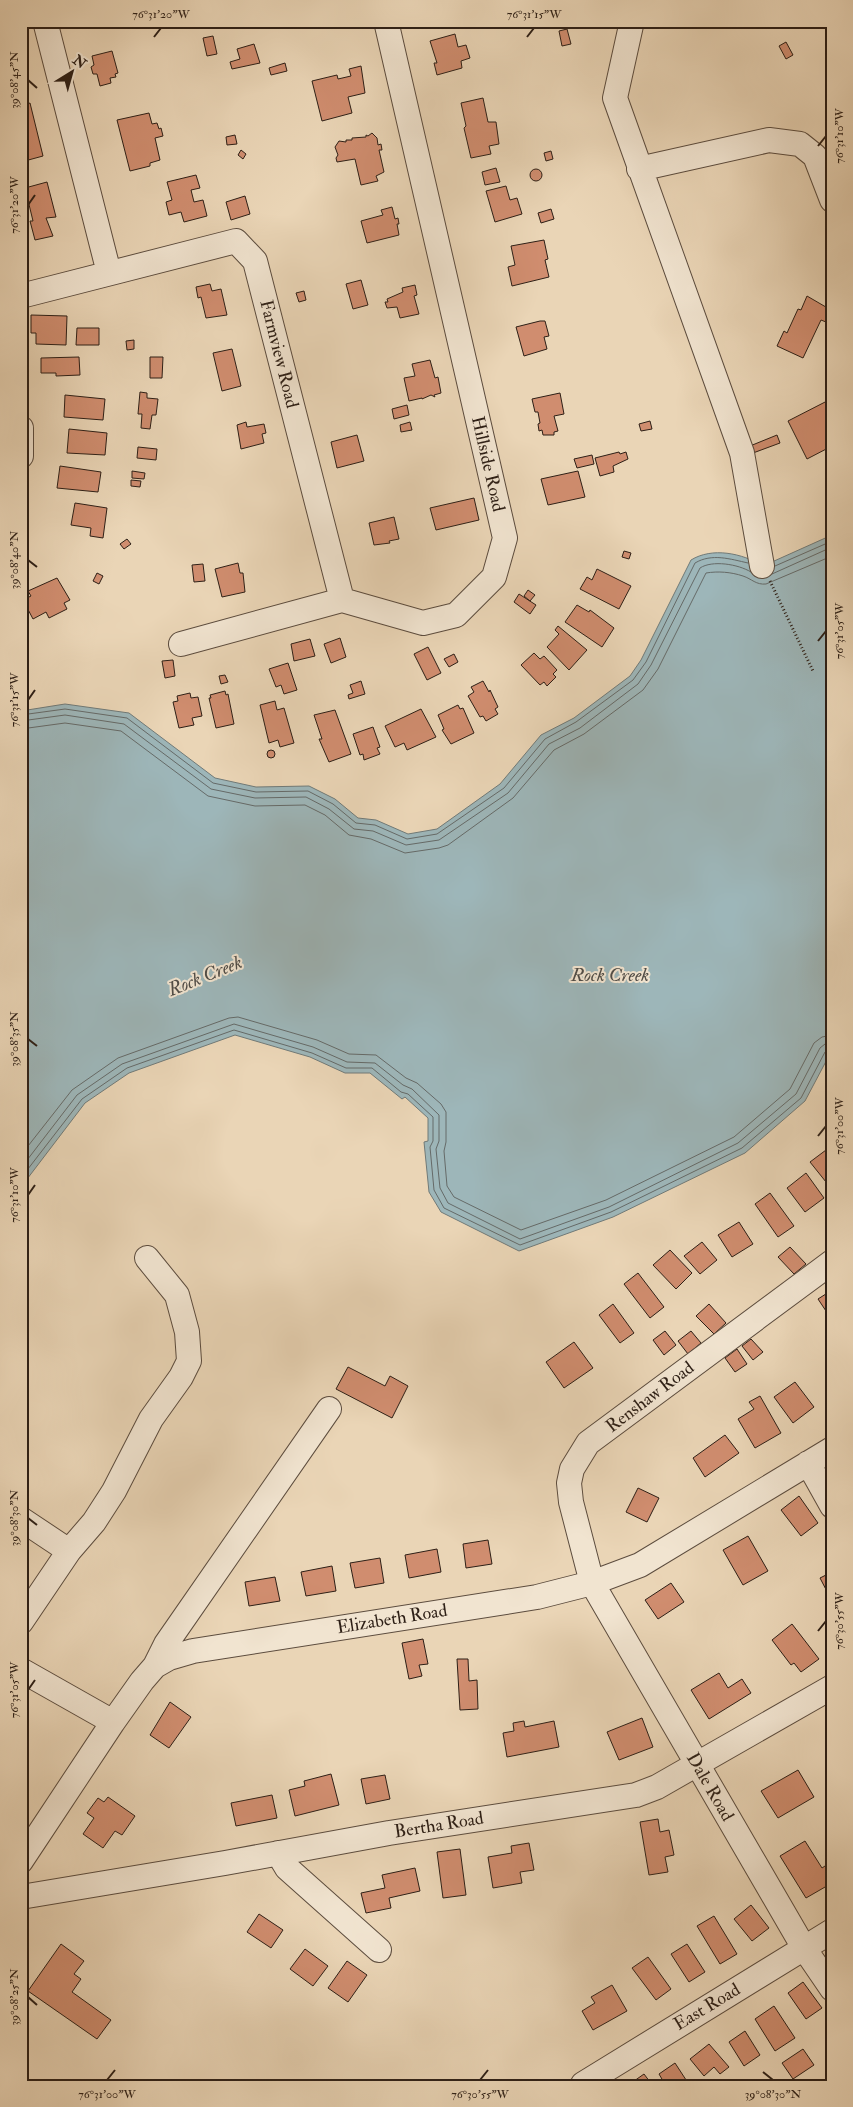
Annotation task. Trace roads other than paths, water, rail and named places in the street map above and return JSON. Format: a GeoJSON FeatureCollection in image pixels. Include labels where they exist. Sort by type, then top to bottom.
{"type":"FeatureCollection","features":[{"type":"Feature","properties":{"kind":"street"},"geometry":{"type":"LineString","coordinates":[[45,21],[108,273]]}},
{"type":"Feature","properties":{"kind":"street","name":"Hillside Road"},"geometry":{"type":"LineString","coordinates":[[342,600],[423,623],[456,615],[494,577],[505,538],[386,21]]}},
{"type":"Feature","properties":{"kind":"street"},"geometry":{"type":"LineString","coordinates":[[632,21],[615,98],[742,454],[762,566]]}},
{"type":"Feature","properties":{"kind":"street"},"geometry":{"type":"LineString","coordinates":[[639,169],[769,140],[800,144],[814,156],[832,200]]}},
{"type":"Feature","properties":{"kind":"street","name":"Farmview Road"},"geometry":{"type":"LineString","coordinates":[[21,296],[236,241],[255,261],[342,600]]}},
{"type":"Feature","properties":{"kind":"street"},"geometry":{"type":"LineString","coordinates":[[21,428],[21,456]]}},
{"type":"Feature","properties":{"kind":"street"},"geometry":{"type":"LineString","coordinates":[[182,644],[342,600]]}},
{"type":"Feature","properties":{"kind":"street"},"geometry":{"type":"LineString","coordinates":[[21,1622],[69,1551],[94,1522],[114,1491],[151,1419],[181,1377],[189,1361],[187,1332],[177,1295],[147,1258]]}},
{"type":"Feature","properties":{"kind":"street","name":"Renshaw Road"},"geometry":{"type":"LineString","coordinates":[[592,1583],[571,1502],[569,1483],[572,1469],[588,1443],[830,1267]]}},
{"type":"Feature","properties":{"kind":"street"},"geometry":{"type":"LineString","coordinates":[[156,1666],[166,1644],[329,1409]]}},
{"type":"Feature","properties":{"kind":"street","name":"Elizabeth Road"},"geometry":{"type":"LineString","coordinates":[[21,1861],[142,1681],[156,1666],[169,1658],[193,1652],[537,1596],[592,1583],[640,1565],[832,1449]]}},
{"type":"Feature","properties":{"kind":"street"},"geometry":{"type":"LineString","coordinates":[[808,1463],[832,1506]]}},
{"type":"Feature","properties":{"kind":"street"},"geometry":{"type":"LineString","coordinates":[[21,1519],[69,1551]]}},
{"type":"Feature","properties":{"kind":"street","name":"Dale Road"},"geometry":{"type":"LineString","coordinates":[[592,1583],[804,1948],[832,1988]]}},
{"type":"Feature","properties":{"kind":"street"},"geometry":{"type":"LineString","coordinates":[[21,1670],[113,1722]]}},
{"type":"Feature","properties":{"kind":"street","name":"Bertha Road"},"geometry":{"type":"LineString","coordinates":[[21,1897],[389,1833],[636,1795],[657,1787],[832,1687]]}},
{"type":"Feature","properties":{"kind":"street"},"geometry":{"type":"LineString","coordinates":[[278,1853],[287,1868],[379,1950]]}},
{"type":"Feature","properties":{"kind":"street","name":"East Road"},"geometry":{"type":"LineString","coordinates":[[583,2084],[832,1931]]}},
{"type":"Feature","properties":{"kind":"water","name":"Rock Creek"},"geometry":{"type":"Polygon","coordinates":[[[832,535],[832,1050],[805,1101],[745,1153],[613,1217],[519,1251],[441,1212],[429,1192],[424,1142],[428,1141],[428,1118],[405,1097],[402,1099],[370,1073],[345,1073],[310,1057],[235,1035],[129,1073],[85,1103],[21,1187],[21,711],[65,704],[129,713],[215,778],[256,787],[309,786],[335,799],[358,818],[376,820],[408,834],[437,829],[500,784],[541,735],[574,718],[630,676],[641,660],[691,560],[708,554],[727,553],[755,561],[763,566],[832,535]]]}}]}
